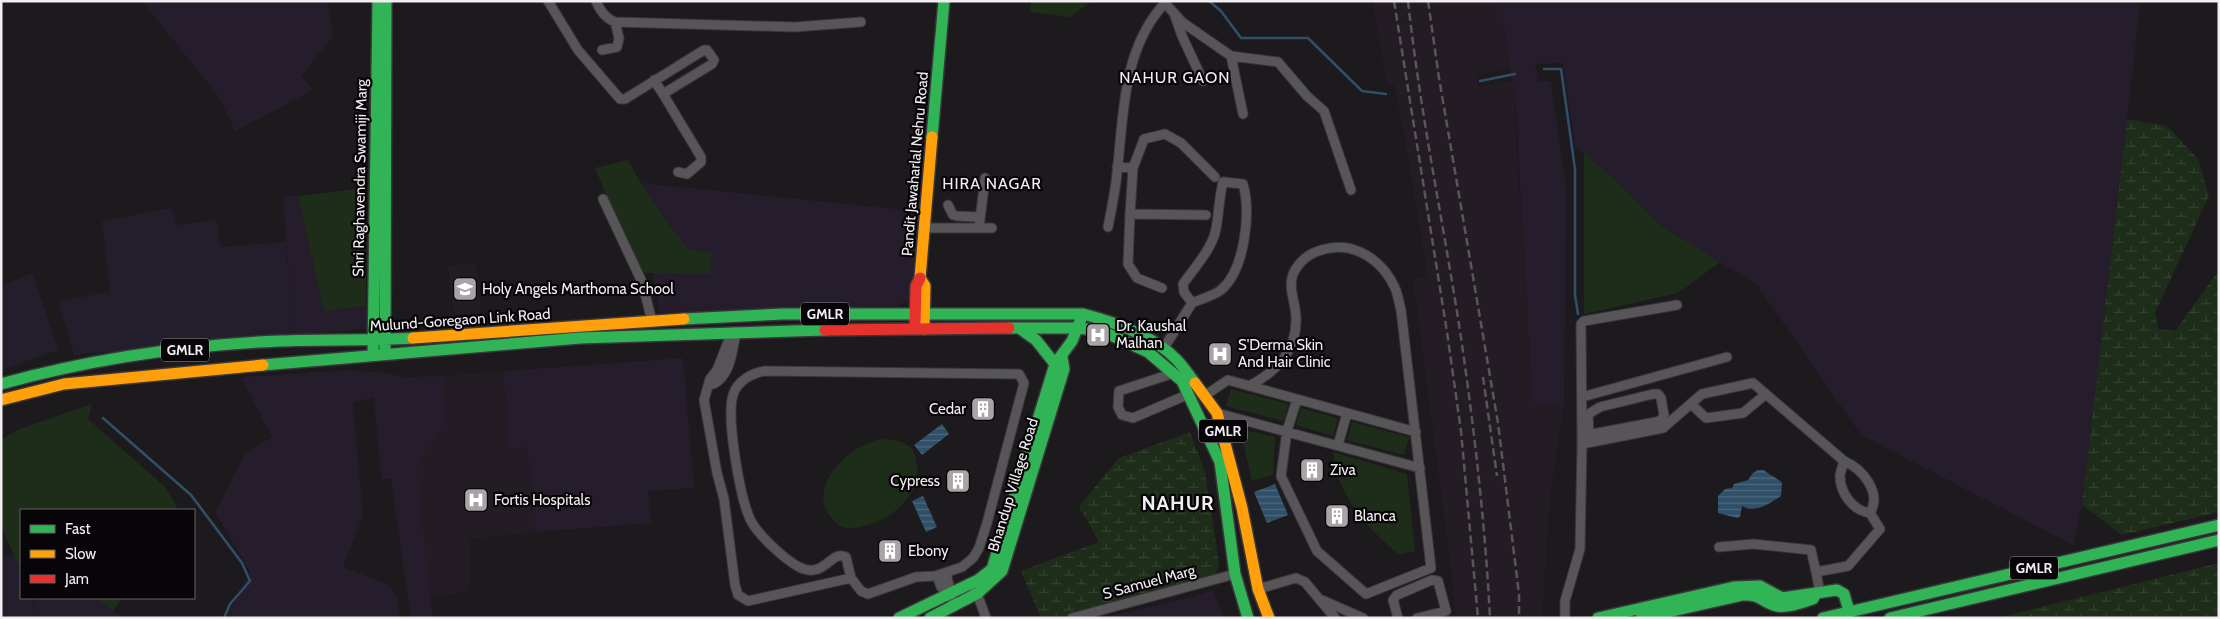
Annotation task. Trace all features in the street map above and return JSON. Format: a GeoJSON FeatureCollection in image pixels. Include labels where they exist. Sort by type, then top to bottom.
{"type":"FeatureCollection","features":[{"type":"Feature","properties":{"kind":"main road","name":"Shri Raghavendra Swamiji Marg"},"geometry":{"type":"LineString","coordinates":[[378,1],[382,26]]}},
{"type":"Feature","properties":{"kind":"main road","name":"Shri Raghavendra Swamiji Marg"},"geometry":{"type":"LineString","coordinates":[[379,354],[372,342],[379,255],[382,26],[386,1]]}},
{"type":"Feature","properties":{"kind":"main road","name":"Pandit Jawaharlal Nehru Road"},"geometry":{"type":"LineString","coordinates":[[920,314],[916,286],[920,278],[944,1]]}},
{"type":"Feature","properties":{"kind":"main road","name":"Shri Raghavendra Swamiji Marg"},"geometry":{"type":"LineString","coordinates":[[379,255],[385,341],[379,354]]}},
{"type":"Feature","properties":{"kind":"main road","name":"Mulund-Goregaon Link Road"},"geometry":{"type":"LineString","coordinates":[[1,400],[64,384],[379,354],[575,332],[652,321],[783,314],[920,314]]}},
{"type":"Feature","properties":{"kind":"main road","name":"GMLR"},"geometry":{"type":"LineString","coordinates":[[920,314],[1083,314],[1116,322],[1164,348],[1177,359],[1218,413],[1258,589],[1269,618]]}},
{"type":"Feature","properties":{"kind":"main road"},"geometry":{"type":"LineString","coordinates":[[920,314],[920,328]]}},
{"type":"Feature","properties":{"kind":"main road"},"geometry":{"type":"LineString","coordinates":[[1001,557],[1040,434],[1058,360],[1080,328],[1083,314]]}},
{"type":"Feature","properties":{"kind":"main road","name":"Mulund-Goregaon Link Road"},"geometry":{"type":"LineString","coordinates":[[1,384],[59,369],[120,358],[216,346],[280,341],[372,342],[575,332],[734,332],[920,328]]}},
{"type":"Feature","properties":{"kind":"main road","name":"GMLR"},"geometry":{"type":"LineString","coordinates":[[920,328],[1080,328],[1104,332],[1148,352],[1174,373],[1182,381],[1189,394],[1220,462],[1234,574],[1246,615]]}},
{"type":"Feature","properties":{"kind":"main road"},"geometry":{"type":"LineString","coordinates":[[1019,328],[1036,340],[1058,360]]}},
{"type":"Feature","properties":{"kind":"main road","name":"GMLR"},"geometry":{"type":"LineString","coordinates":[[1823,618],[2219,525]]}},
{"type":"Feature","properties":{"kind":"main road","name":"GMLR"},"geometry":{"type":"LineString","coordinates":[[1890,618],[2219,540]]}},
{"type":"Feature","properties":{"kind":"main road","name":"Bhandup Village Road"},"geometry":{"type":"LineString","coordinates":[[899,618],[985,577],[1001,557]]}},
{"type":"Feature","properties":{"kind":"main road","name":"Bhandup Village Road"},"geometry":{"type":"LineString","coordinates":[[930,618],[977,595],[996,580],[1002,571],[1001,557]]}},
{"type":"Feature","properties":{"kind":"main road"},"geometry":{"type":"LineString","coordinates":[[1598,618],[1742,590],[1760,590],[1776,601],[1803,597],[1812,592],[1821,593],[1838,590],[1841,592],[1849,611]]}},
{"type":"Feature","properties":{"kind":"main road"},"geometry":{"type":"LineString","coordinates":[[1641,618],[1742,590]]}},
{"type":"Feature","properties":{"kind":"street"},"geometry":{"type":"LineString","coordinates":[[548,1],[577,48],[616,97],[625,99],[704,50],[708,52],[714,60],[712,64],[663,94]]}},
{"type":"Feature","properties":{"kind":"street"},"geometry":{"type":"LineString","coordinates":[[596,1],[602,13],[608,19],[615,22],[796,27],[861,22]]}},
{"type":"Feature","properties":{"kind":"street"},"geometry":{"type":"LineString","coordinates":[[1108,227],[1117,167],[1125,87],[1142,35],[1164,2],[1182,22],[1231,56],[1278,62],[1307,96],[1324,111],[1351,190]]}},
{"type":"Feature","properties":{"kind":"street"},"geometry":{"type":"LineString","coordinates":[[1174,13],[1182,36],[1203,81]]}},
{"type":"Feature","properties":{"kind":"street"},"geometry":{"type":"LineString","coordinates":[[602,50],[617,46],[619,38],[615,22]]}},
{"type":"Feature","properties":{"kind":"street"},"geometry":{"type":"LineString","coordinates":[[1231,56],[1243,114]]}},
{"type":"Feature","properties":{"kind":"street"},"geometry":{"type":"LineString","coordinates":[[654,80],[701,157],[701,162],[687,174],[678,172]]}},
{"type":"Feature","properties":{"kind":"street"},"geometry":{"type":"LineString","coordinates":[[1162,288],[1137,278],[1128,264],[1133,168],[1144,139],[1165,134],[1181,143],[1216,178]]}},
{"type":"Feature","properties":{"kind":"street"},"geometry":{"type":"LineString","coordinates":[[1117,167],[1133,168]]}},
{"type":"Feature","properties":{"kind":"street"},"geometry":{"type":"LineString","coordinates":[[979,228],[985,178]]}},
{"type":"Feature","properties":{"kind":"street"},"geometry":{"type":"LineString","coordinates":[[1164,348],[1192,303],[1220,291],[1235,273],[1247,223],[1246,195],[1243,184],[1223,182],[1218,200],[1215,230],[1204,256],[1183,284],[1184,292],[1192,303]]}},
{"type":"Feature","properties":{"kind":"street"},"geometry":{"type":"LineString","coordinates":[[603,199],[642,282],[652,321]]}},
{"type":"Feature","properties":{"kind":"street"},"geometry":{"type":"LineString","coordinates":[[948,205],[953,215],[980,217]]}},
{"type":"Feature","properties":{"kind":"street"},"geometry":{"type":"LineString","coordinates":[[1130,214],[1206,215]]}},
{"type":"Feature","properties":{"kind":"street"},"geometry":{"type":"LineString","coordinates":[[956,228],[957,216]]}},
{"type":"Feature","properties":{"kind":"street"},"geometry":{"type":"LineString","coordinates":[[924,228],[992,228]]}},
{"type":"Feature","properties":{"kind":"street"},"geometry":{"type":"LineString","coordinates":[[1249,386],[1268,376],[1284,360],[1293,340],[1296,319],[1290,284],[1295,271],[1304,259],[1315,251],[1335,246],[1349,247],[1368,254],[1395,288],[1401,310],[1430,568],[1366,594],[1317,551],[1281,476],[1287,431],[1297,399]]}},
{"type":"Feature","properties":{"kind":"street"},"geometry":{"type":"LineString","coordinates":[[1565,618],[1564,601],[1580,549],[1585,438],[1585,416],[1582,397],[1581,324],[1584,321],[1677,305]]}},
{"type":"Feature","properties":{"kind":"street"},"geometry":{"type":"LineString","coordinates":[[734,332],[717,370],[710,379],[710,385],[704,400],[716,473],[724,499],[735,585],[738,595],[743,600],[754,600],[851,578]]}},
{"type":"Feature","properties":{"kind":"street"},"geometry":{"type":"LineString","coordinates":[[1582,397],[1727,358]]}},
{"type":"Feature","properties":{"kind":"street"},"geometry":{"type":"LineString","coordinates":[[765,371],[1020,374],[1024,384],[987,523],[979,548],[973,558],[962,568],[935,576],[916,577],[868,594],[861,591],[851,578],[846,557],[843,556],[836,556],[823,568],[817,570],[799,567],[766,539],[750,519],[732,428],[733,393],[740,384],[755,372],[765,371]]}},
{"type":"Feature","properties":{"kind":"street"},"geometry":{"type":"LineString","coordinates":[[1174,373],[1119,391],[1118,407],[1122,415],[1133,418],[1189,394]]}},
{"type":"Feature","properties":{"kind":"street"},"geometry":{"type":"LineString","coordinates":[[1204,396],[1228,380],[1416,432]]}},
{"type":"Feature","properties":{"kind":"street"},"geometry":{"type":"LineString","coordinates":[[1585,438],[1663,428],[1702,394],[1753,383],[1844,461],[1853,465],[1870,484],[1874,495],[1874,506],[1870,514]]}},
{"type":"Feature","properties":{"kind":"street"},"geometry":{"type":"LineString","coordinates":[[1585,416],[1610,403],[1656,394],[1661,398],[1664,414],[1661,420],[1656,422],[1585,438]]}},
{"type":"Feature","properties":{"kind":"street"},"geometry":{"type":"LineString","coordinates":[[1691,404],[1706,418],[1743,413],[1766,394]]}},
{"type":"Feature","properties":{"kind":"street"},"geometry":{"type":"LineString","coordinates":[[1338,446],[1347,412]]}},
{"type":"Feature","properties":{"kind":"street"},"geometry":{"type":"LineString","coordinates":[[1218,413],[1420,468]]}},
{"type":"Feature","properties":{"kind":"street"},"geometry":{"type":"LineString","coordinates":[[1817,574],[1848,566],[1880,529],[1870,514],[1852,506],[1842,486],[1840,476],[1844,461]]}},
{"type":"Feature","properties":{"kind":"street"},"geometry":{"type":"LineString","coordinates":[[1719,547],[1753,544],[1811,550],[1821,593]]}},
{"type":"Feature","properties":{"kind":"street","name":"S Samuel Marg"},"geometry":{"type":"LineString","coordinates":[[1072,618],[1234,574]]}},
{"type":"Feature","properties":{"kind":"street"},"geometry":{"type":"LineString","coordinates":[[1258,589],[1296,578],[1305,582],[1335,618]]}},
{"type":"Feature","properties":{"kind":"street"},"geometry":{"type":"LineString","coordinates":[[943,579],[941,587],[949,594],[954,607]]}},
{"type":"Feature","properties":{"kind":"street"},"geometry":{"type":"LineString","coordinates":[[1398,618],[1393,600],[1397,595],[1432,580],[1438,581],[1446,614],[1418,618]]}},
{"type":"Feature","properties":{"kind":"street"},"geometry":{"type":"LineString","coordinates":[[974,582],[986,618]]}},
{"type":"Feature","properties":{"kind":"street"},"geometry":{"type":"LineString","coordinates":[[1318,597],[1363,618]]}},
{"type":"Feature","properties":{"kind":"shaded area"},"geometry":{"type":"Polygon","coordinates":[[[142,1],[327,1],[333,36],[301,76],[314,90],[235,131],[219,97],[142,1]]]}},
{"type":"Feature","properties":{"kind":"shaded area"},"geometry":{"type":"Polygon","coordinates":[[[1373,1],[1500,1],[1510,69],[1477,75],[1478,87],[1513,81],[1532,404],[1564,404],[1550,496],[1542,618],[1456,618],[1413,279],[1428,278],[1405,137],[1394,85],[1387,84],[1373,1]]]}},
{"type":"Feature","properties":{"kind":"shaded area"},"geometry":{"type":"Polygon","coordinates":[[[1500,1],[2135,1],[2140,6],[2082,505],[2073,545],[1861,435],[1757,285],[1660,225],[1614,179],[1575,146],[1563,63],[1535,64],[1538,81],[1551,81],[1566,189],[1564,404],[1532,405],[1516,108],[1500,1]]]}},
{"type":"Feature","properties":{"kind":"shaded area"},"geometry":{"type":"Polygon","coordinates":[[[640,183],[916,211],[913,296],[898,306],[660,312],[652,272],[710,274],[712,254],[690,250],[666,222],[640,183]]]}},
{"type":"Feature","properties":{"kind":"shaded area"},"geometry":{"type":"Polygon","coordinates":[[[283,196],[298,196],[324,311],[366,306],[367,329],[293,335],[283,196]]]}},
{"type":"Feature","properties":{"kind":"shaded area"},"geometry":{"type":"Polygon","coordinates":[[[171,208],[176,225],[217,220],[220,247],[286,242],[293,335],[74,355],[58,301],[110,292],[102,221],[171,208]]]}},
{"type":"Feature","properties":{"kind":"shaded area","name":"Holy Angels Marthoma School"},"geometry":{"type":"Polygon","coordinates":[[[476,263],[481,312],[455,315],[448,266],[476,263]]]}},
{"type":"Feature","properties":{"kind":"shaded area"},"geometry":{"type":"Polygon","coordinates":[[[32,273],[59,350],[1,370],[1,286],[32,273]]]}},
{"type":"Feature","properties":{"kind":"shaded area"},"geometry":{"type":"Polygon","coordinates":[[[683,358],[694,488],[648,491],[651,523],[535,532],[527,447],[508,449],[503,371],[683,358]]]}},
{"type":"Feature","properties":{"kind":"shaded area"},"geometry":{"type":"Polygon","coordinates":[[[350,370],[405,377],[443,376],[446,422],[417,468],[433,618],[411,618],[391,479],[381,479],[374,397],[353,403],[363,516],[343,567],[390,585],[397,597],[400,618],[225,618],[250,572],[215,512],[245,454],[272,437],[241,377],[350,370]]]}},
{"type":"Feature","properties":{"kind":"shaded area","name":"Fortis Hospitals"},"geometry":{"type":"Polygon","coordinates":[[[503,371],[508,448],[527,447],[535,532],[470,539],[469,591],[430,597],[417,468],[446,422],[443,376],[503,371]]]}},
{"type":"Feature","properties":{"kind":"shaded area"},"geometry":{"type":"Polygon","coordinates":[[[14,554],[20,569],[20,599],[33,599],[36,618],[1,618],[1,559],[14,554]]]}},
{"type":"Feature","properties":{"kind":"shaded area"},"geometry":{"type":"Polygon","coordinates":[[[1213,590],[1224,618],[1106,617],[1192,597],[1213,590]]]}},
{"type":"Feature","properties":{"kind":"shaded area"},"geometry":{"type":"Polygon","coordinates":[[[96,599],[125,618],[36,618],[34,600],[96,599]]]}},
{"type":"Feature","properties":{"kind":"green space"},"geometry":{"type":"Polygon","coordinates":[[[1031,1],[1092,1],[1070,17],[1031,12],[1031,1]]]}},
{"type":"Feature","properties":{"kind":"green space"},"geometry":{"type":"Polygon","coordinates":[[[2127,119],[2167,126],[2198,159],[2209,196],[2155,313],[2158,329],[2175,331],[2219,270],[2219,512],[2122,535],[2082,505],[2127,119]]]}},
{"type":"Feature","properties":{"kind":"green space"},"geometry":{"type":"Polygon","coordinates":[[[1584,153],[1614,179],[1660,225],[1720,262],[1678,293],[1584,314],[1584,153]]]}},
{"type":"Feature","properties":{"kind":"green space"},"geometry":{"type":"Polygon","coordinates":[[[628,160],[656,207],[690,250],[712,253],[710,274],[645,273],[638,270],[595,168],[628,160]]]}},
{"type":"Feature","properties":{"kind":"green space"},"geometry":{"type":"Polygon","coordinates":[[[366,188],[366,306],[324,311],[298,196],[366,188]]]}},
{"type":"Feature","properties":{"kind":"green space"},"geometry":{"type":"Polygon","coordinates":[[[1231,389],[1288,404],[1284,421],[1226,406],[1231,389]]]}},
{"type":"Feature","properties":{"kind":"green space"},"geometry":{"type":"Polygon","coordinates":[[[92,404],[88,419],[165,487],[177,507],[176,509],[20,509],[20,569],[1,526],[1,440],[17,430],[92,404]]]}},
{"type":"Feature","properties":{"kind":"green space"},"geometry":{"type":"Polygon","coordinates":[[[1301,408],[1338,418],[1333,436],[1296,425],[1301,408]]]}},
{"type":"Feature","properties":{"kind":"green space"},"geometry":{"type":"Polygon","coordinates":[[[1352,422],[1409,437],[1404,455],[1347,440],[1352,422]]]}},
{"type":"Feature","properties":{"kind":"green space"},"geometry":{"type":"Polygon","coordinates":[[[1240,429],[1275,437],[1273,475],[1252,481],[1240,429]]]}},
{"type":"Feature","properties":{"kind":"green space"},"geometry":{"type":"Polygon","coordinates":[[[1190,432],[1205,472],[1219,563],[1216,574],[1082,611],[1067,618],[1041,618],[1021,571],[1099,542],[1079,506],[1119,458],[1190,432]]]}},
{"type":"Feature","properties":{"kind":"green space"},"geometry":{"type":"Polygon","coordinates":[[[880,439],[903,443],[913,450],[917,466],[916,479],[912,491],[896,511],[885,518],[860,527],[843,527],[830,516],[825,506],[823,496],[825,486],[836,466],[844,458],[862,446],[880,439]]]}},
{"type":"Feature","properties":{"kind":"green space"},"geometry":{"type":"Polygon","coordinates":[[[1333,452],[1407,474],[1415,551],[1399,554],[1365,522],[1355,509],[1340,482],[1333,452]]]}},
{"type":"Feature","properties":{"kind":"green space"},"geometry":{"type":"Polygon","coordinates":[[[2219,563],[2219,618],[1997,618],[2219,563]]]}},
{"type":"Feature","properties":{"kind":"green space"},"geometry":{"type":"Polygon","coordinates":[[[95,599],[121,599],[113,611],[95,599]]]}},
{"type":"Feature","properties":{"kind":"water"},"geometry":{"type":"Polygon","coordinates":[[[942,424],[949,434],[922,455],[914,445],[942,424]]]}},
{"type":"Feature","properties":{"kind":"water"},"geometry":{"type":"Polygon","coordinates":[[[1758,470],[1764,470],[1782,483],[1781,496],[1757,508],[1752,509],[1742,506],[1740,517],[1737,518],[1718,513],[1718,496],[1725,489],[1732,488],[1734,484],[1748,480],[1758,470]]]}},
{"type":"Feature","properties":{"kind":"water"},"geometry":{"type":"Polygon","coordinates":[[[1275,484],[1288,515],[1267,523],[1254,492],[1275,484]]]}},
{"type":"Feature","properties":{"kind":"water"},"geometry":{"type":"Polygon","coordinates":[[[923,496],[937,527],[926,532],[912,501],[923,496]]]}},
{"type":"Feature","properties":{"kind":"waterway"},"geometry":{"type":"LineString","coordinates":[[1209,1],[1221,11],[1241,38],[1308,38],[1362,91],[1386,94]]}},
{"type":"Feature","properties":{"kind":"waterway"},"geometry":{"type":"LineString","coordinates":[[1544,69],[1561,69],[1575,169],[1575,295],[1578,314]]}},
{"type":"Feature","properties":{"kind":"waterway"},"geometry":{"type":"LineString","coordinates":[[1480,81],[1515,74]]}},
{"type":"Feature","properties":{"kind":"waterway"},"geometry":{"type":"LineString","coordinates":[[103,418],[191,495],[242,563],[250,581],[230,604],[224,618]]}},
{"type":"Feature","properties":{"kind":"railway"},"geometry":{"type":"LineString","coordinates":[[1394,1],[1461,431],[1478,618]]}},
{"type":"Feature","properties":{"kind":"railway"},"geometry":{"type":"LineString","coordinates":[[1408,1],[1425,125],[1460,331],[1470,402],[1482,510],[1490,618]]}},
{"type":"Feature","properties":{"kind":"railway"},"geometry":{"type":"LineString","coordinates":[[1428,1],[1439,78],[1498,423],[1519,594],[1519,618]]}},
{"type":"Feature","properties":{"kind":"railway"},"geometry":{"type":"LineString","coordinates":[[1483,377],[1497,476]]}},
{"type":"Feature","properties":{"kind":"traffic: fast"},"geometry":{"type":"LineString","coordinates":[[373,355],[378,1]]}},
{"type":"Feature","properties":{"kind":"traffic: fast"},"geometry":{"type":"LineString","coordinates":[[385,349],[386,1]]}},
{"type":"Feature","properties":{"kind":"traffic: fast"},"geometry":{"type":"LineString","coordinates":[[932,137],[944,1]]}},
{"type":"Feature","properties":{"kind":"traffic: fast"},"geometry":{"type":"LineString","coordinates":[[684,319],[783,314],[1083,314],[1120,325],[1145,336],[1176,359],[1195,383]]}},
{"type":"Feature","properties":{"kind":"traffic: fast"},"geometry":{"type":"LineString","coordinates":[[899,618],[978,580],[992,569],[1055,364],[1072,341],[1083,314]]}},
{"type":"Feature","properties":{"kind":"traffic: fast"},"geometry":{"type":"LineString","coordinates":[[1009,328],[1080,328],[1104,332],[1148,352],[1182,381],[1220,462],[1235,574],[1248,618]]}},
{"type":"Feature","properties":{"kind":"traffic: fast"},"geometry":{"type":"LineString","coordinates":[[1019,328],[1036,340],[1055,364]]}},
{"type":"Feature","properties":{"kind":"traffic: fast"},"geometry":{"type":"LineString","coordinates":[[263,365],[580,338],[825,330]]}},
{"type":"Feature","properties":{"kind":"traffic: fast"},"geometry":{"type":"LineString","coordinates":[[1,384],[104,360],[210,346],[280,341],[413,338]]}},
{"type":"Feature","properties":{"kind":"traffic: fast"},"geometry":{"type":"LineString","coordinates":[[930,618],[978,593],[1002,571],[1064,369],[1062,357]]}},
{"type":"Feature","properties":{"kind":"traffic: fast"},"geometry":{"type":"LineString","coordinates":[[1823,618],[2219,525]]}},
{"type":"Feature","properties":{"kind":"traffic: fast"},"geometry":{"type":"LineString","coordinates":[[1890,618],[2219,540]]}},
{"type":"Feature","properties":{"kind":"traffic: fast"},"geometry":{"type":"LineString","coordinates":[[1598,618],[1734,587],[1760,586],[1782,598],[1837,590],[1844,594],[1849,611]]}},
{"type":"Feature","properties":{"kind":"traffic: fast"},"geometry":{"type":"LineString","coordinates":[[1641,618],[1743,595],[1758,597],[1772,605],[1786,606],[1813,599],[1816,594]]}},
{"type":"Feature","properties":{"kind":"traffic: slow"},"geometry":{"type":"LineString","coordinates":[[924,329],[925,286],[920,278],[932,137]]}},
{"type":"Feature","properties":{"kind":"traffic: slow"},"geometry":{"type":"LineString","coordinates":[[413,338],[684,319]]}},
{"type":"Feature","properties":{"kind":"traffic: slow"},"geometry":{"type":"LineString","coordinates":[[1,400],[64,384],[263,365]]}},
{"type":"Feature","properties":{"kind":"traffic: slow"},"geometry":{"type":"LineString","coordinates":[[1195,383],[1217,413],[1242,508],[1258,589],[1269,618]]}},
{"type":"Feature","properties":{"kind":"traffic: jam"},"geometry":{"type":"LineString","coordinates":[[915,323],[916,286],[920,278]]}},
{"type":"Feature","properties":{"kind":"traffic: jam"},"geometry":{"type":"LineString","coordinates":[[825,330],[1009,328]]}},
{"type":"Feature","properties":{"kind":"place","name":"Holy Angels Marthoma School"},"geometry":{"type":"Point","coordinates":[465,289]}},
{"type":"Feature","properties":{"kind":"place","name":"Dr. Kaushal Malhan"},"geometry":{"type":"Point","coordinates":[1098,335]}},
{"type":"Feature","properties":{"kind":"place","name":"S'Derma Skin And Hair Clinic"},"geometry":{"type":"Point","coordinates":[1220,354]}},
{"type":"Feature","properties":{"kind":"place","name":"Cedar"},"geometry":{"type":"Point","coordinates":[983,409]}},
{"type":"Feature","properties":{"kind":"place","name":"Ziva"},"geometry":{"type":"Point","coordinates":[1312,470]}},
{"type":"Feature","properties":{"kind":"place","name":"Cypress"},"geometry":{"type":"Point","coordinates":[958,481]}},
{"type":"Feature","properties":{"kind":"place","name":"Fortis Hospitals"},"geometry":{"type":"Point","coordinates":[476,500]}},
{"type":"Feature","properties":{"kind":"place","name":"Blanca"},"geometry":{"type":"Point","coordinates":[1337,516]}},
{"type":"Feature","properties":{"kind":"place","name":"Ebony"},"geometry":{"type":"Point","coordinates":[890,551]}},
{"type":"Feature","properties":{"kind":"district","name":"NAHUR GAON"},"geometry":{"type":"Point","coordinates":[1175,77]}},
{"type":"Feature","properties":{"kind":"district","name":"HIRA NAGAR"},"geometry":{"type":"Point","coordinates":[992,183]}},
{"type":"Feature","properties":{"kind":"district","name":"NAHUR"},"geometry":{"type":"Point","coordinates":[1178,503]}}]}
